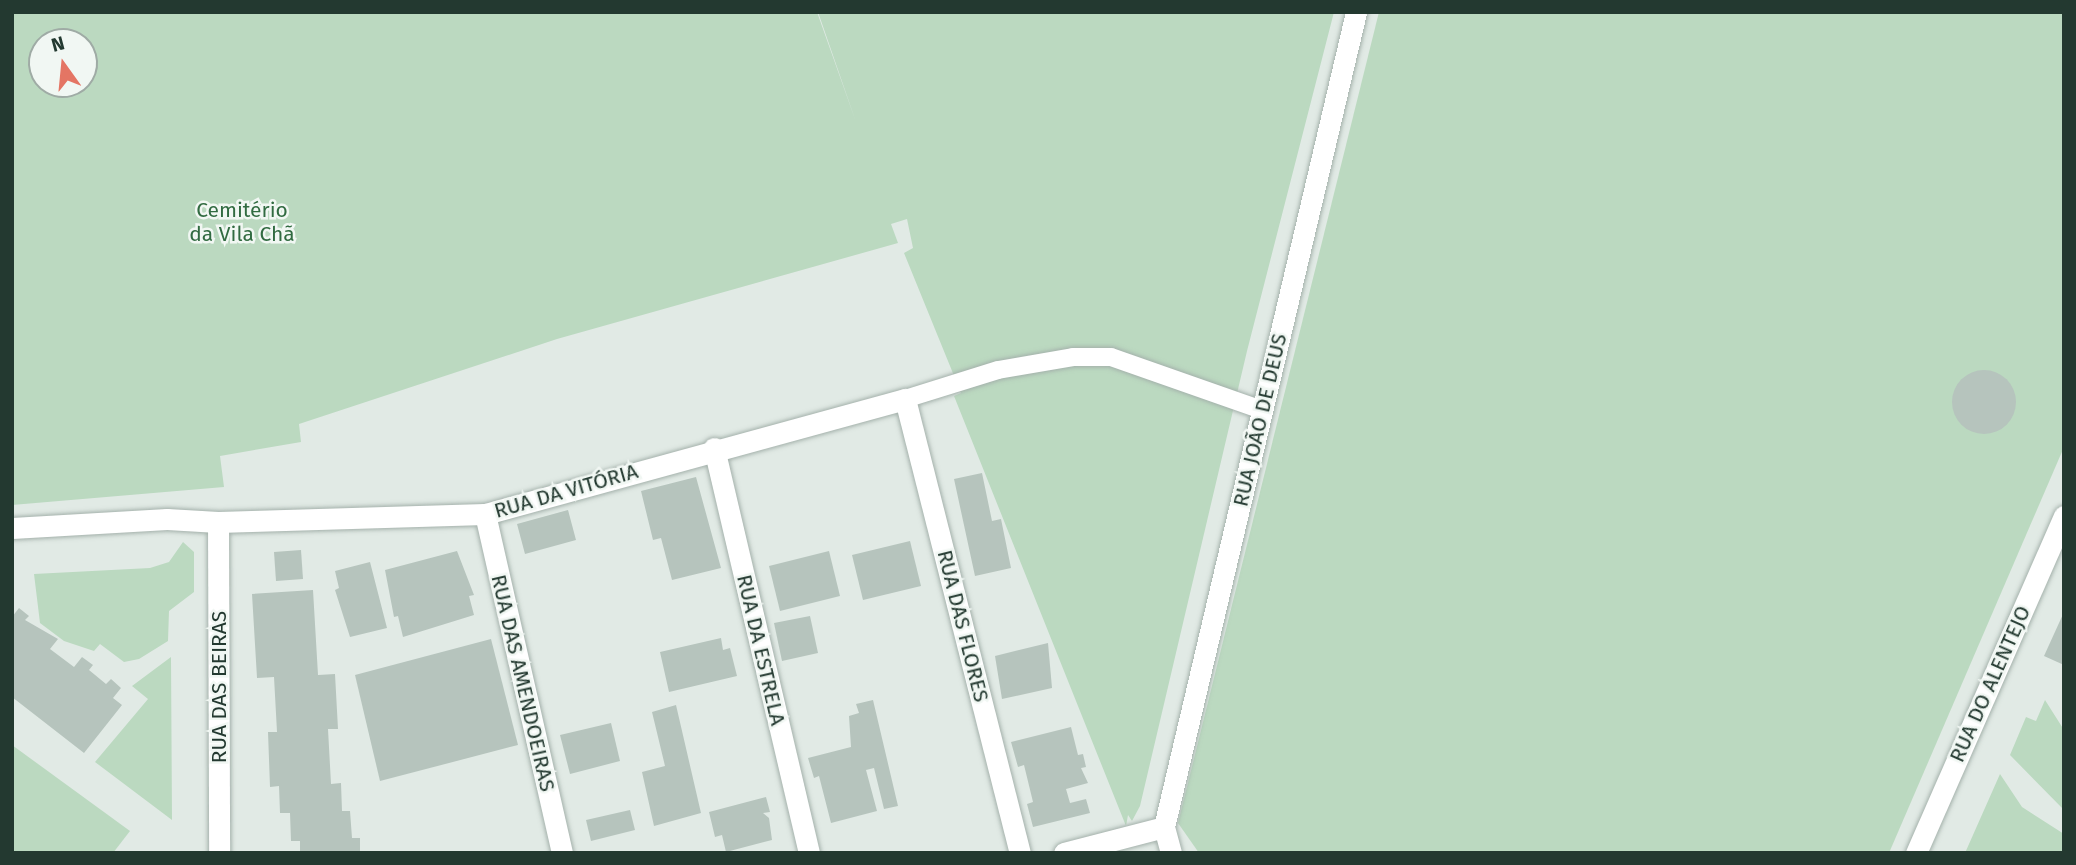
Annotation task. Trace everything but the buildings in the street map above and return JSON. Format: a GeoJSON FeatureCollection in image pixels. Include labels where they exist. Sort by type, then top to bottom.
{"type":"FeatureCollection","features":[{"type":"Feature","properties":{"kind":"street","name":"RUA JOÃO DE DEUS"},"geometry":{"type":"LineString","coordinates":[[1164,827],[1356,12]]}},
{"type":"Feature","properties":{"kind":"street","name":"RUA DA VITÓRIA"},"geometry":{"type":"LineString","coordinates":[[12,528],[167,519],[218,522],[485,514],[714,448],[905,399]]}},
{"type":"Feature","properties":{"kind":"street","name":"RUA DAS FLORES"},"geometry":{"type":"LineString","coordinates":[[905,399],[1020,853]]}},
{"type":"Feature","properties":{"kind":"street","name":"RUA DA ESTRELA"},"geometry":{"type":"LineString","coordinates":[[714,448],[809,853]]}},
{"type":"Feature","properties":{"kind":"street","name":"RUA DAS AMENDOEIRAS"},"geometry":{"type":"LineString","coordinates":[[485,514],[562,853]]}},
{"type":"Feature","properties":{"kind":"street","name":"RUA DO ALENTEJO"},"geometry":{"type":"LineString","coordinates":[[1916,853],[2064,516]]}},
{"type":"Feature","properties":{"kind":"street","name":"RUA DAS BEIRAS"},"geometry":{"type":"LineString","coordinates":[[218,522],[219,853]]}},
{"type":"Feature","properties":{"kind":"street"},"geometry":{"type":"LineString","coordinates":[[1064,853],[1164,827],[1171,853]]}},
{"type":"Feature","properties":{"kind":"lane"},"geometry":{"type":"LineString","coordinates":[[905,399],[998,370],[1073,357],[1111,357],[1262,410]]}},
{"type":"Feature","properties":{"kind":"green space","name":"Cemitério da Vila Chã"},"geometry":{"type":"Polygon","coordinates":[[[12,12],[817,12],[856,122],[818,12],[1334,12],[1247,351],[1140,806],[1132,821],[1128,815],[1126,826],[954,396],[961,393],[904,253],[913,248],[907,219],[891,224],[898,243],[557,339],[299,424],[301,442],[220,456],[224,487],[12,505],[12,12]]]}},
{"type":"Feature","properties":{"kind":"green space"},"geometry":{"type":"Polygon","coordinates":[[[1379,12],[2064,12],[2064,447],[1889,853],[1199,853],[1178,823],[1379,12]]]}},
{"type":"Feature","properties":{"kind":"green space"},"geometry":{"type":"Polygon","coordinates":[[[183,542],[194,552],[194,592],[169,611],[168,641],[139,659],[124,662],[100,644],[94,651],[64,641],[40,623],[34,574],[150,568],[169,562],[183,542]]]}},
{"type":"Feature","properties":{"kind":"green space"},"geometry":{"type":"Polygon","coordinates":[[[171,657],[172,820],[95,762],[148,699],[132,686],[171,657]]]}},
{"type":"Feature","properties":{"kind":"green space"},"geometry":{"type":"Polygon","coordinates":[[[2045,700],[2064,730],[2064,810],[2010,755],[2026,717],[2036,721],[2045,700]]]}},
{"type":"Feature","properties":{"kind":"green space"},"geometry":{"type":"Polygon","coordinates":[[[12,745],[130,831],[113,853],[12,853],[12,745]]]}},
{"type":"Feature","properties":{"kind":"green space"},"geometry":{"type":"Polygon","coordinates":[[[2000,774],[2022,807],[2064,834],[2064,853],[1965,853],[2000,774]]]}}]}
